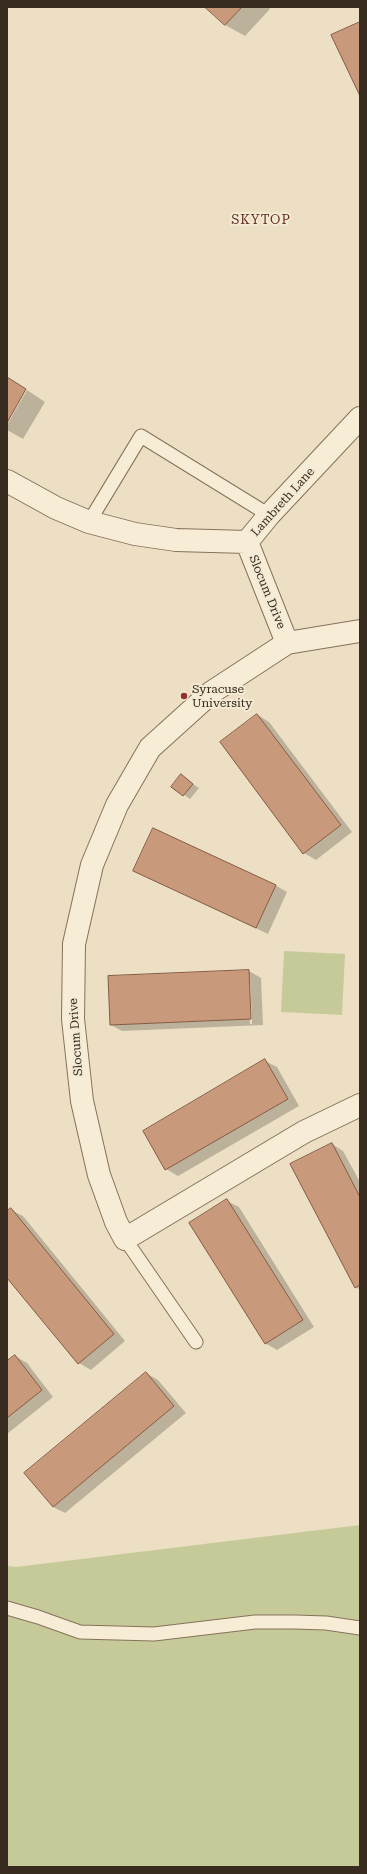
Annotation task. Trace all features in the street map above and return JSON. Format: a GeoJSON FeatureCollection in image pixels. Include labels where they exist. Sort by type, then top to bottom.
{"type":"FeatureCollection","features":[{"type":"Feature","properties":{"kind":"street","name":"Lambreth Lane"},"geometry":{"type":"LineString","coordinates":[[7,482],[56,508],[89,522],[135,534],[176,540],[247,542],[269,515],[360,418]]}},
{"type":"Feature","properties":{"kind":"street","name":"Slocum Drive"},"geometry":{"type":"LineString","coordinates":[[247,542],[287,642]]}},
{"type":"Feature","properties":{"kind":"street","name":"Slocum Drive"},"geometry":{"type":"LineString","coordinates":[[125,1239],[116,1222],[98,1168],[82,1101],[73,1019],[74,944],[92,865],[117,805],[150,748],[212,692],[287,642],[360,631]]}},
{"type":"Feature","properties":{"kind":"street"},"geometry":{"type":"LineString","coordinates":[[125,1239],[304,1132],[360,1105]]}},
{"type":"Feature","properties":{"kind":"lane"},"geometry":{"type":"LineString","coordinates":[[89,522],[141,436],[269,515]]}},
{"type":"Feature","properties":{"kind":"lane"},"geometry":{"type":"LineString","coordinates":[[125,1239],[196,1342]]}},
{"type":"Feature","properties":{"kind":"lane"},"geometry":{"type":"LineString","coordinates":[[7,1608],[80,1632],[154,1634],[255,1622],[326,1623],[360,1628]]}},
{"type":"Feature","properties":{"kind":"green space"},"geometry":{"type":"Polygon","coordinates":[[[284,951],[345,954],[342,1015],[281,1012],[284,951]]]}},
{"type":"Feature","properties":{"kind":"green space"},"geometry":{"type":"Polygon","coordinates":[[[360,1525],[360,1867],[7,1867],[7,1566],[16,1567],[360,1525]]]}},
{"type":"Feature","properties":{"kind":"building"},"geometry":{"type":"Polygon","coordinates":[[[205,7],[242,7],[225,25],[205,7]]]}},
{"type":"Feature","properties":{"kind":"building"},"geometry":{"type":"Polygon","coordinates":[[[360,22],[360,96],[331,35],[360,22]]]}},
{"type":"Feature","properties":{"kind":"building"},"geometry":{"type":"Polygon","coordinates":[[[7,377],[26,389],[7,423],[7,377]]]}},
{"type":"Feature","properties":{"kind":"building"},"geometry":{"type":"Polygon","coordinates":[[[257,714],[341,825],[303,854],[220,742],[257,714]]]}},
{"type":"Feature","properties":{"kind":"building"},"geometry":{"type":"Polygon","coordinates":[[[181,774],[193,784],[183,796],[171,787],[181,774]]]}},
{"type":"Feature","properties":{"kind":"building"},"geometry":{"type":"Polygon","coordinates":[[[153,828],[276,885],[256,928],[133,871],[153,828]]]}},
{"type":"Feature","properties":{"kind":"building"},"geometry":{"type":"Polygon","coordinates":[[[249,970],[251,1019],[110,1025],[108,976],[249,970]]]}},
{"type":"Feature","properties":{"kind":"building"},"geometry":{"type":"Polygon","coordinates":[[[265,1059],[288,1099],[165,1170],[143,1131],[265,1059]]]}},
{"type":"Feature","properties":{"kind":"building"},"geometry":{"type":"Polygon","coordinates":[[[332,1143],[360,1197],[360,1285],[355,1288],[290,1164],[332,1143]]]}},
{"type":"Feature","properties":{"kind":"building"},"geometry":{"type":"Polygon","coordinates":[[[227,1199],[303,1320],[265,1344],[189,1223],[227,1199]]]}},
{"type":"Feature","properties":{"kind":"building"},"geometry":{"type":"Polygon","coordinates":[[[11,1208],[114,1334],[78,1364],[7,1278],[7,1211],[11,1208]]]}},
{"type":"Feature","properties":{"kind":"building"},"geometry":{"type":"Polygon","coordinates":[[[15,1355],[42,1390],[7,1418],[7,1361],[15,1355]]]}},
{"type":"Feature","properties":{"kind":"building"},"geometry":{"type":"Polygon","coordinates":[[[146,1372],[174,1406],[53,1507],[24,1473],[146,1372]]]}},
{"type":"Feature","properties":{"kind":"place","name":"Syracuse University"},"geometry":{"type":"Point","coordinates":[184,696]}},
{"type":"Feature","properties":{"kind":"district","name":"SKYTOP"},"geometry":{"type":"Point","coordinates":[261,220]}}]}
